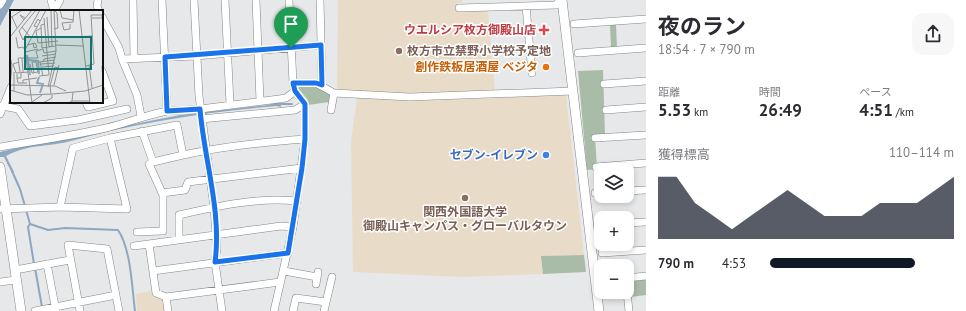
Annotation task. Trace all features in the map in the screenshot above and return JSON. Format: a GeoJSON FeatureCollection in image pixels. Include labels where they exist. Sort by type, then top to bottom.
{"type":"FeatureCollection","features":[{"type":"Feature","properties":{"kind":"street"},"geometry":{"type":"LineString","coordinates":[[0,5],[3,0]]}},
{"type":"Feature","properties":{"kind":"street"},"geometry":{"type":"LineString","coordinates":[[51,0],[54,10]]}},
{"type":"Feature","properties":{"kind":"street"},"geometry":{"type":"LineString","coordinates":[[55,10],[60,0]]}},
{"type":"Feature","properties":{"kind":"street"},"geometry":{"type":"LineString","coordinates":[[98,0],[97,6],[99,10]]}},
{"type":"Feature","properties":{"kind":"street"},"geometry":{"type":"LineString","coordinates":[[133,0],[134,58]]}},
{"type":"Feature","properties":{"kind":"street"},"geometry":{"type":"LineString","coordinates":[[162,0],[167,111]]}},
{"type":"Feature","properties":{"kind":"street"},"geometry":{"type":"LineString","coordinates":[[194,0],[200,109],[214,207],[217,248],[215,262],[222,311]]}},
{"type":"Feature","properties":{"kind":"street"},"geometry":{"type":"LineString","coordinates":[[226,0],[230,104]]}},
{"type":"Feature","properties":{"kind":"street"},"geometry":{"type":"LineString","coordinates":[[256,0],[260,101]]}},
{"type":"Feature","properties":{"kind":"street"},"geometry":{"type":"LineString","coordinates":[[274,311],[293,227],[305,139],[305,104],[295,91],[293,83],[289,0]]}},
{"type":"Feature","properties":{"kind":"street"},"geometry":{"type":"LineString","coordinates":[[320,0],[322,85]]}},
{"type":"Feature","properties":{"kind":"street"},"geometry":{"type":"LineString","coordinates":[[459,8],[499,3],[526,6],[556,5],[561,0]]}},
{"type":"Feature","properties":{"kind":"street"},"geometry":{"type":"LineString","coordinates":[[561,0],[595,259]]}},
{"type":"Feature","properties":{"kind":"street"},"geometry":{"type":"LineString","coordinates":[[526,6],[532,73]]}},
{"type":"Feature","properties":{"kind":"street"},"geometry":{"type":"LineString","coordinates":[[103,19],[119,48],[137,96],[141,116]]}},
{"type":"Feature","properties":{"kind":"street"},"geometry":{"type":"LineString","coordinates":[[574,24],[646,19]]}},
{"type":"Feature","properties":{"kind":"street"},"geometry":{"type":"LineString","coordinates":[[122,59],[196,56],[321,45]]}},
{"type":"Feature","properties":{"kind":"street"},"geometry":{"type":"LineString","coordinates":[[578,53],[646,48]]}},
{"type":"Feature","properties":{"kind":"street"},"geometry":{"type":"LineString","coordinates":[[103,74],[113,100],[103,103]]}},
{"type":"Feature","properties":{"kind":"street"},"geometry":{"type":"LineString","coordinates":[[604,84],[646,82]]}},
{"type":"Feature","properties":{"kind":"street"},"geometry":{"type":"LineString","coordinates":[[293,83],[316,83],[322,85],[327,91],[334,93],[410,97],[573,91]]}},
{"type":"Feature","properties":{"kind":"street"},"geometry":{"type":"LineString","coordinates":[[0,114],[10,89]]}},
{"type":"Feature","properties":{"kind":"street"},"geometry":{"type":"LineString","coordinates":[[0,147],[106,128],[133,121],[141,116],[167,111],[200,109],[286,98],[295,91]]}},
{"type":"Feature","properties":{"kind":"street"},"geometry":{"type":"LineString","coordinates":[[331,110],[334,93]]}},
{"type":"Feature","properties":{"kind":"street"},"geometry":{"type":"LineString","coordinates":[[86,103],[88,107],[102,103]]}},
{"type":"Feature","properties":{"kind":"street"},"geometry":{"type":"LineString","coordinates":[[201,120],[295,110],[305,104]]}},
{"type":"Feature","properties":{"kind":"street"},"geometry":{"type":"LineString","coordinates":[[2,106],[18,109],[30,126],[78,120],[127,109]]}},
{"type":"Feature","properties":{"kind":"street"},"geometry":{"type":"LineString","coordinates":[[606,110],[646,108]]}},
{"type":"Feature","properties":{"kind":"street"},"geometry":{"type":"LineString","coordinates":[[60,207],[72,148],[142,131],[178,125],[183,155]]}},
{"type":"Feature","properties":{"kind":"street"},"geometry":{"type":"LineString","coordinates":[[142,131],[153,162]]}},
{"type":"Feature","properties":{"kind":"street"},"geometry":{"type":"LineString","coordinates":[[595,138],[646,135]]}},
{"type":"Feature","properties":{"kind":"street"},"geometry":{"type":"LineString","coordinates":[[3,209],[60,207],[127,209],[110,138]]}},
{"type":"Feature","properties":{"kind":"street"},"geometry":{"type":"LineString","coordinates":[[137,232],[163,231],[162,193],[149,164],[206,150],[261,142],[305,139]]}},
{"type":"Feature","properties":{"kind":"street"},"geometry":{"type":"LineString","coordinates":[[634,164],[646,163]]}},
{"type":"Feature","properties":{"kind":"street"},"geometry":{"type":"LineString","coordinates":[[0,167],[3,209],[15,270],[21,311]]}},
{"type":"Feature","properties":{"kind":"street"},"geometry":{"type":"LineString","coordinates":[[162,193],[185,190],[188,182],[302,168]]}},
{"type":"Feature","properties":{"kind":"street"},"geometry":{"type":"LineString","coordinates":[[634,191],[646,190]]}},
{"type":"Feature","properties":{"kind":"street"},"geometry":{"type":"LineString","coordinates":[[179,240],[180,215],[214,207],[278,199],[297,201]]}},
{"type":"Feature","properties":{"kind":"street"},"geometry":{"type":"LineString","coordinates":[[634,223],[646,222]]}},
{"type":"Feature","properties":{"kind":"street"},"geometry":{"type":"LineString","coordinates":[[134,246],[281,226],[293,227]]}},
{"type":"Feature","properties":{"kind":"street"},"geometry":{"type":"LineString","coordinates":[[148,244],[156,293],[166,296],[280,282]]}},
{"type":"Feature","properties":{"kind":"street"},"geometry":{"type":"LineString","coordinates":[[80,311],[68,246],[107,249],[119,311]]}},
{"type":"Feature","properties":{"kind":"street"},"geometry":{"type":"LineString","coordinates":[[602,253],[646,250]]}},
{"type":"Feature","properties":{"kind":"street"},"geometry":{"type":"LineString","coordinates":[[152,271],[288,253]]}},
{"type":"Feature","properties":{"kind":"street"},"geometry":{"type":"LineString","coordinates":[[15,270],[70,260]]}},
{"type":"Feature","properties":{"kind":"street"},"geometry":{"type":"LineString","coordinates":[[47,264],[56,309]]}},
{"type":"Feature","properties":{"kind":"street"},"geometry":{"type":"LineString","coordinates":[[284,271],[317,278]]}},
{"type":"Feature","properties":{"kind":"street"},"geometry":{"type":"LineString","coordinates":[[634,277],[646,276]]}},
{"type":"Feature","properties":{"kind":"street"},"geometry":{"type":"LineString","coordinates":[[324,311],[332,277]]}},
{"type":"Feature","properties":{"kind":"street"},"geometry":{"type":"LineString","coordinates":[[0,282],[16,280]]}},
{"type":"Feature","properties":{"kind":"street"},"geometry":{"type":"LineString","coordinates":[[40,310],[56,309],[116,295]]}},
{"type":"Feature","properties":{"kind":"street"},"geometry":{"type":"LineString","coordinates":[[166,296],[168,311]]}},
{"type":"Feature","properties":{"kind":"street"},"geometry":{"type":"LineString","coordinates":[[294,311],[296,298],[326,302]]}},
{"type":"Feature","properties":{"kind":"street"},"geometry":{"type":"LineString","coordinates":[[599,299],[599,311]]}},
{"type":"Feature","properties":{"kind":"street"},"geometry":{"type":"LineString","coordinates":[[628,299],[629,311]]}},
{"type":"Feature","properties":{"kind":"shaded area","name":"枚方市立禁野小学校予定地"},"geometry":{"type":"Polygon","coordinates":[[[338,0],[462,0],[462,3],[457,3],[458,11],[488,10],[495,91],[411,94],[337,90],[338,0]]]}},
{"type":"Feature","properties":{"kind":"shaded area","name":"関西外国語大学 御殿山キャンパス・グローバルタウン"},"geometry":{"type":"Polygon","coordinates":[[[566,95],[584,255],[542,256],[543,274],[461,277],[353,272],[351,141],[357,98],[411,101],[566,95]]]}},
{"type":"Feature","properties":{"kind":"shaded area"},"geometry":{"type":"Polygon","coordinates":[[[151,291],[153,295],[163,297],[166,311],[137,311],[136,294],[151,291]]]}},
{"type":"Feature","properties":{"kind":"green space"},"geometry":{"type":"Polygon","coordinates":[[[610,24],[616,24],[617,48],[611,48],[610,24]]]}},
{"type":"Feature","properties":{"kind":"green space"},"geometry":{"type":"Polygon","coordinates":[[[603,70],[605,135],[595,136],[597,163],[594,163],[594,169],[587,170],[578,71],[603,70]]]}},
{"type":"Feature","properties":{"kind":"green space"},"geometry":{"type":"Polygon","coordinates":[[[299,85],[315,85],[330,95],[329,102],[308,105],[308,100],[299,89],[299,85]]]}},
{"type":"Feature","properties":{"kind":"green space"},"geometry":{"type":"Polygon","coordinates":[[[584,255],[586,272],[543,274],[541,256],[584,255]]]}},
{"type":"Feature","properties":{"kind":"green space"},"geometry":{"type":"Polygon","coordinates":[[[646,279],[646,295],[634,296],[634,280],[646,279]]]}},
{"type":"Feature","properties":{"kind":"water"},"geometry":{"type":"Polygon","coordinates":[[[5,0],[14,0],[0,26],[0,9],[5,0]]]}},
{"type":"Feature","properties":{"kind":"water"},"geometry":{"type":"Polygon","coordinates":[[[280,102],[281,107],[251,108],[147,123],[63,143],[22,149],[6,156],[14,172],[12,173],[4,157],[0,157],[0,152],[46,141],[71,139],[104,130],[180,115],[268,105],[280,102]]]}},
{"type":"Feature","properties":{"kind":"waterway"},"geometry":{"type":"LineString","coordinates":[[280,104],[292,104]]}},
{"type":"Feature","properties":{"kind":"waterway"},"geometry":{"type":"LineString","coordinates":[[12,171],[20,189],[25,206]]}},
{"type":"Feature","properties":{"kind":"waterway"},"geometry":{"type":"LineString","coordinates":[[26,210],[30,224],[48,230],[65,228],[118,230],[126,247],[132,280],[135,311]]}},
{"type":"Feature","properties":{"kind":"waterway"},"geometry":{"type":"LineString","coordinates":[[30,224],[28,227],[34,264]]}},
{"type":"Feature","properties":{"kind":"waterway"},"geometry":{"type":"LineString","coordinates":[[35,268],[42,307]]}},
{"type":"Feature","properties":{"kind":"place","name":"ウエルシア枚方御殿山店"},"geometry":{"type":"Point","coordinates":[544,30]}},
{"type":"Feature","properties":{"kind":"place","name":"枚方市立禁野小学校予定地"},"geometry":{"type":"Point","coordinates":[399,51]}},
{"type":"Feature","properties":{"kind":"place","name":"創作鉄板居酒屋 ベジタ"},"geometry":{"type":"Point","coordinates":[546,67]}},
{"type":"Feature","properties":{"kind":"place","name":"セブン-イレブン"},"geometry":{"type":"Point","coordinates":[546,155]}},
{"type":"Feature","properties":{"kind":"place","name":"関西外国語大学 御殿山キャンパス・グローバルタウン"},"geometry":{"type":"Point","coordinates":[465,198]}},
{"type":"Feature","properties":{"kind":"route"},"geometry":{"type":"LineString","coordinates":[[321,45],[322,85],[316,83],[293,83],[295,91],[305,104],[305,139],[302,168],[288,253],[215,262],[217,248],[214,207],[200,109],[167,111],[165,57],[196,56],[291,48],[321,45]]}}]}
